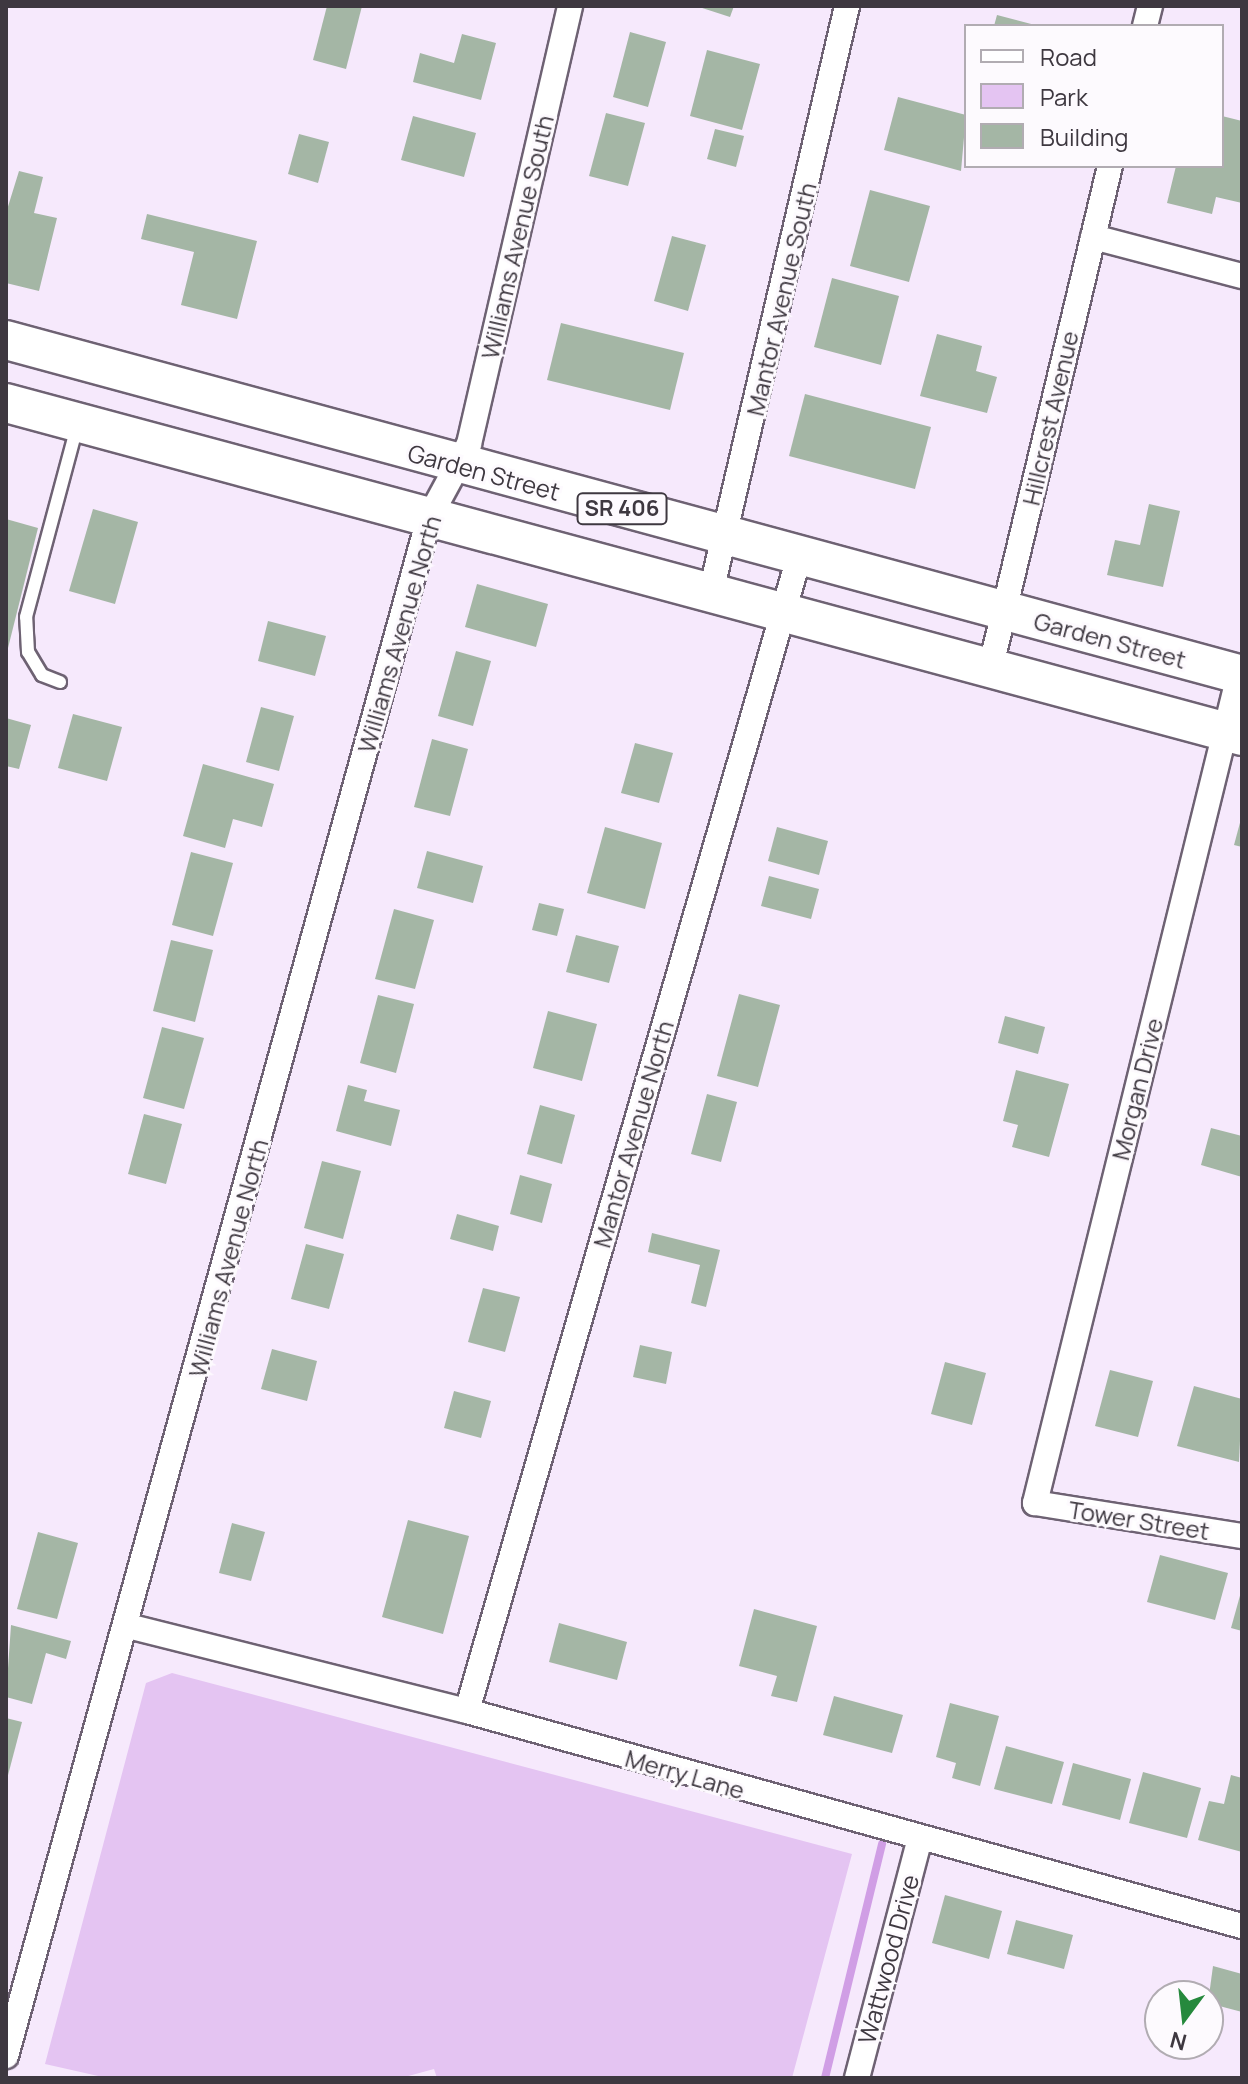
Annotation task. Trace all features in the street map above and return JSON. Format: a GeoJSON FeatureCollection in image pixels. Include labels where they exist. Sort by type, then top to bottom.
{"type":"FeatureCollection","features":[{"type":"Feature","properties":{"kind":"main road","name":"Garden Street"},"geometry":{"type":"LineString","coordinates":[[6,340],[462,467],[1241,673]]}},
{"type":"Feature","properties":{"kind":"main road"},"geometry":{"type":"LineString","coordinates":[[194,392],[188,418],[202,457]]}},
{"type":"Feature","properties":{"kind":"main road","name":"SR 406"},"geometry":{"type":"LineString","coordinates":[[6,403],[1234,734]]}},
{"type":"Feature","properties":{"kind":"street","name":"Williams Avenue South"},"geometry":{"type":"LineString","coordinates":[[462,467],[570,6]]}},
{"type":"Feature","properties":{"kind":"street","name":"Mantor Avenue South"},"geometry":{"type":"LineString","coordinates":[[711,592],[847,6]]}},
{"type":"Feature","properties":{"kind":"street","name":"Hillcrest Avenue"},"geometry":{"type":"LineString","coordinates":[[990,670],[1110,168]]}},
{"type":"Feature","properties":{"kind":"street"},"geometry":{"type":"LineString","coordinates":[[1093,237],[1242,276]]}},
{"type":"Feature","properties":{"kind":"street","name":"Williams Avenue North"},"geometry":{"type":"LineString","coordinates":[[6,2056],[128,1626],[429,518],[462,467]]}},
{"type":"Feature","properties":{"kind":"street","name":"Mantor Avenue North"},"geometry":{"type":"LineString","coordinates":[[467,1711],[799,557]]}},
{"type":"Feature","properties":{"kind":"street","name":"Morgan Drive"},"geometry":{"type":"LineString","coordinates":[[1035,1503],[1234,734],[1241,673]]}},
{"type":"Feature","properties":{"kind":"street","name":"Tower Street"},"geometry":{"type":"LineString","coordinates":[[1035,1503],[1242,1536]]}},
{"type":"Feature","properties":{"kind":"street","name":"Merry Lane"},"geometry":{"type":"LineString","coordinates":[[128,1626],[467,1711],[919,1841],[1242,1926]]}},
{"type":"Feature","properties":{"kind":"street","name":"Wattwood Drive"},"geometry":{"type":"LineString","coordinates":[[857,2078],[919,1841]]}},
{"type":"Feature","properties":{"kind":"lane"},"geometry":{"type":"LineString","coordinates":[[60,682],[42,675],[28,652],[26,617],[78,423]]}},
{"type":"Feature","properties":{"kind":"green space"},"geometry":{"type":"Polygon","coordinates":[[[172,1673],[852,1854],[792,2078],[437,2078],[434,2069],[401,2078],[107,2078],[45,2064],[146,1683],[172,1673]]]}},
{"type":"Feature","properties":{"kind":"building"},"geometry":{"type":"Polygon","coordinates":[[[327,6],[362,6],[346,69],[313,60],[327,6]]]}},
{"type":"Feature","properties":{"kind":"building"},"geometry":{"type":"Polygon","coordinates":[[[696,6],[734,6],[730,17],[696,6]]]}},
{"type":"Feature","properties":{"kind":"building"},"geometry":{"type":"Polygon","coordinates":[[[997,15],[1031,24],[995,24],[997,15]]]}},
{"type":"Feature","properties":{"kind":"building"},"geometry":{"type":"Polygon","coordinates":[[[630,32],[666,42],[648,107],[613,97],[630,32]]]}},
{"type":"Feature","properties":{"kind":"building"},"geometry":{"type":"Polygon","coordinates":[[[462,34],[496,43],[481,100],[413,82],[420,53],[454,63],[462,34]]]}},
{"type":"Feature","properties":{"kind":"building"},"geometry":{"type":"Polygon","coordinates":[[[707,50],[760,64],[742,130],[690,116],[707,50]]]}},
{"type":"Feature","properties":{"kind":"building"},"geometry":{"type":"Polygon","coordinates":[[[898,97],[964,114],[961,171],[884,150],[898,97]]]}},
{"type":"Feature","properties":{"kind":"building"},"geometry":{"type":"Polygon","coordinates":[[[606,113],[645,123],[628,186],[589,176],[606,113]]]}},
{"type":"Feature","properties":{"kind":"building"},"geometry":{"type":"Polygon","coordinates":[[[413,116],[476,133],[464,177],[401,160],[413,116]]]}},
{"type":"Feature","properties":{"kind":"building"},"geometry":{"type":"Polygon","coordinates":[[[1224,116],[1242,121],[1242,203],[1216,197],[1212,214],[1167,203],[1176,168],[1224,168],[1224,116]]]}},
{"type":"Feature","properties":{"kind":"building"},"geometry":{"type":"Polygon","coordinates":[[[715,129],[744,136],[736,167],[707,159],[715,129]]]}},
{"type":"Feature","properties":{"kind":"building"},"geometry":{"type":"Polygon","coordinates":[[[299,134],[329,142],[318,183],[288,174],[299,134]]]}},
{"type":"Feature","properties":{"kind":"building"},"geometry":{"type":"Polygon","coordinates":[[[19,171],[43,177],[34,213],[57,218],[39,291],[6,283],[6,213],[19,171]]]}},
{"type":"Feature","properties":{"kind":"building"},"geometry":{"type":"Polygon","coordinates":[[[870,190],[930,206],[909,282],[850,266],[870,190]]]}},
{"type":"Feature","properties":{"kind":"building"},"geometry":{"type":"Polygon","coordinates":[[[147,214],[257,241],[237,319],[181,305],[194,252],[141,239],[147,214]]]}},
{"type":"Feature","properties":{"kind":"building"},"geometry":{"type":"Polygon","coordinates":[[[672,236],[706,245],[688,311],[654,301],[672,236]]]}},
{"type":"Feature","properties":{"kind":"building"},"geometry":{"type":"Polygon","coordinates":[[[832,278],[899,296],[881,365],[814,347],[832,278]]]}},
{"type":"Feature","properties":{"kind":"building"},"geometry":{"type":"Polygon","coordinates":[[[561,323],[684,353],[670,410],[547,380],[561,323]]]}},
{"type":"Feature","properties":{"kind":"building"},"geometry":{"type":"Polygon","coordinates":[[[937,334],[982,346],[976,371],[997,377],[987,413],[920,396],[937,334]]]}},
{"type":"Feature","properties":{"kind":"building"},"geometry":{"type":"Polygon","coordinates":[[[805,394],[931,427],[915,489],[789,456],[805,394]]]}},
{"type":"Feature","properties":{"kind":"building"},"geometry":{"type":"Polygon","coordinates":[[[1149,504],[1180,511],[1163,587],[1107,575],[1115,540],[1140,545],[1149,504]]]}},
{"type":"Feature","properties":{"kind":"building"},"geometry":{"type":"Polygon","coordinates":[[[93,509],[138,522],[115,604],[69,591],[93,509]]]}},
{"type":"Feature","properties":{"kind":"building"},"geometry":{"type":"Polygon","coordinates":[[[6,519],[38,528],[7,652],[6,652],[6,519]]]}},
{"type":"Feature","properties":{"kind":"building"},"geometry":{"type":"Polygon","coordinates":[[[477,584],[548,604],[536,647],[465,627],[477,584]]]}},
{"type":"Feature","properties":{"kind":"building"},"geometry":{"type":"Polygon","coordinates":[[[268,621],[326,636],[315,676],[258,661],[268,621]]]}},
{"type":"Feature","properties":{"kind":"building"},"geometry":{"type":"Polygon","coordinates":[[[456,651],[491,661],[473,726],[438,716],[456,651]]]}},
{"type":"Feature","properties":{"kind":"building"},"geometry":{"type":"Polygon","coordinates":[[[261,707],[294,716],[279,771],[246,762],[261,707]]]}},
{"type":"Feature","properties":{"kind":"building"},"geometry":{"type":"Polygon","coordinates":[[[73,714],[122,727],[107,781],[58,768],[73,714]]]}},
{"type":"Feature","properties":{"kind":"building"},"geometry":{"type":"Polygon","coordinates":[[[6,718],[31,725],[19,769],[6,766],[6,718]]]}},
{"type":"Feature","properties":{"kind":"building"},"geometry":{"type":"Polygon","coordinates":[[[432,739],[468,749],[450,816],[414,807],[432,739]]]}},
{"type":"Feature","properties":{"kind":"building"},"geometry":{"type":"Polygon","coordinates":[[[635,743],[673,753],[659,803],[621,793],[635,743]]]}},
{"type":"Feature","properties":{"kind":"building"},"geometry":{"type":"Polygon","coordinates":[[[203,764],[274,784],[262,827],[233,819],[225,848],[183,836],[203,764]]]}},
{"type":"Feature","properties":{"kind":"building"},"geometry":{"type":"Polygon","coordinates":[[[1242,820],[1242,847],[1234,845],[1242,820]]]}},
{"type":"Feature","properties":{"kind":"building"},"geometry":{"type":"Polygon","coordinates":[[[605,827],[662,843],[645,909],[587,893],[605,827]]]}},
{"type":"Feature","properties":{"kind":"building"},"geometry":{"type":"Polygon","coordinates":[[[777,827],[828,841],[819,875],[768,861],[777,827]]]}},
{"type":"Feature","properties":{"kind":"building"},"geometry":{"type":"Polygon","coordinates":[[[427,851],[483,866],[473,903],[417,888],[427,851]]]}},
{"type":"Feature","properties":{"kind":"building"},"geometry":{"type":"Polygon","coordinates":[[[191,852],[233,863],[213,936],[172,925],[191,852]]]}},
{"type":"Feature","properties":{"kind":"building"},"geometry":{"type":"Polygon","coordinates":[[[769,876],[819,889],[811,919],[761,906],[769,876]]]}},
{"type":"Feature","properties":{"kind":"building"},"geometry":{"type":"Polygon","coordinates":[[[539,903],[564,909],[557,936],[532,930],[539,903]]]}},
{"type":"Feature","properties":{"kind":"building"},"geometry":{"type":"Polygon","coordinates":[[[394,909],[434,920],[415,989],[375,979],[394,909]]]}},
{"type":"Feature","properties":{"kind":"building"},"geometry":{"type":"Polygon","coordinates":[[[576,935],[619,946],[609,983],[566,972],[576,935]]]}},
{"type":"Feature","properties":{"kind":"building"},"geometry":{"type":"Polygon","coordinates":[[[171,940],[213,950],[195,1022],[153,1011],[171,940]]]}},
{"type":"Feature","properties":{"kind":"building"},"geometry":{"type":"Polygon","coordinates":[[[739,994],[780,1005],[758,1087],[717,1076],[739,994]]]}},
{"type":"Feature","properties":{"kind":"building"},"geometry":{"type":"Polygon","coordinates":[[[378,995],[414,1004],[396,1073],[360,1063],[378,995]]]}},
{"type":"Feature","properties":{"kind":"building"},"geometry":{"type":"Polygon","coordinates":[[[548,1011],[597,1024],[582,1081],[533,1068],[548,1011]]]}},
{"type":"Feature","properties":{"kind":"building"},"geometry":{"type":"Polygon","coordinates":[[[1005,1016],[1045,1027],[1038,1054],[998,1043],[1005,1016]]]}},
{"type":"Feature","properties":{"kind":"building"},"geometry":{"type":"Polygon","coordinates":[[[162,1027],[204,1038],[184,1109],[143,1098],[162,1027]]]}},
{"type":"Feature","properties":{"kind":"building"},"geometry":{"type":"Polygon","coordinates":[[[1016,1070],[1069,1084],[1049,1157],[1012,1147],[1018,1125],[1003,1121],[1016,1070]]]}},
{"type":"Feature","properties":{"kind":"building"},"geometry":{"type":"Polygon","coordinates":[[[348,1085],[367,1090],[364,1101],[400,1110],[391,1146],[336,1131],[348,1085]]]}},
{"type":"Feature","properties":{"kind":"building"},"geometry":{"type":"Polygon","coordinates":[[[707,1094],[737,1102],[721,1162],[691,1154],[707,1094]]]}},
{"type":"Feature","properties":{"kind":"building"},"geometry":{"type":"Polygon","coordinates":[[[540,1105],[575,1115],[562,1164],[527,1154],[540,1105]]]}},
{"type":"Feature","properties":{"kind":"building"},"geometry":{"type":"Polygon","coordinates":[[[144,1114],[182,1124],[166,1184],[128,1174],[144,1114]]]}},
{"type":"Feature","properties":{"kind":"building"},"geometry":{"type":"Polygon","coordinates":[[[1211,1128],[1242,1136],[1242,1177],[1201,1165],[1211,1128]]]}},
{"type":"Feature","properties":{"kind":"building"},"geometry":{"type":"Polygon","coordinates":[[[322,1161],[361,1171],[343,1239],[304,1228],[322,1161]]]}},
{"type":"Feature","properties":{"kind":"building"},"geometry":{"type":"Polygon","coordinates":[[[520,1175],[552,1184],[542,1223],[510,1214],[520,1175]]]}},
{"type":"Feature","properties":{"kind":"building"},"geometry":{"type":"Polygon","coordinates":[[[457,1214],[499,1226],[493,1251],[450,1239],[457,1214]]]}},
{"type":"Feature","properties":{"kind":"building"},"geometry":{"type":"Polygon","coordinates":[[[652,1233],[720,1250],[706,1307],[691,1303],[700,1265],[648,1252],[652,1233]]]}},
{"type":"Feature","properties":{"kind":"building"},"geometry":{"type":"Polygon","coordinates":[[[306,1244],[344,1254],[329,1309],[291,1299],[306,1244]]]}},
{"type":"Feature","properties":{"kind":"building"},"geometry":{"type":"Polygon","coordinates":[[[483,1288],[520,1297],[505,1352],[468,1342],[483,1288]]]}},
{"type":"Feature","properties":{"kind":"building"},"geometry":{"type":"Polygon","coordinates":[[[640,1345],[672,1352],[666,1384],[633,1377],[640,1345]]]}},
{"type":"Feature","properties":{"kind":"building"},"geometry":{"type":"Polygon","coordinates":[[[272,1349],[317,1361],[307,1401],[261,1389],[272,1349]]]}},
{"type":"Feature","properties":{"kind":"building"},"geometry":{"type":"Polygon","coordinates":[[[945,1362],[986,1373],[972,1425],[931,1414],[945,1362]]]}},
{"type":"Feature","properties":{"kind":"building"},"geometry":{"type":"Polygon","coordinates":[[[1110,1370],[1153,1381],[1138,1437],[1095,1426],[1110,1370]]]}},
{"type":"Feature","properties":{"kind":"building"},"geometry":{"type":"Polygon","coordinates":[[[1194,1386],[1242,1399],[1239,1462],[1177,1446],[1194,1386]]]}},
{"type":"Feature","properties":{"kind":"building"},"geometry":{"type":"Polygon","coordinates":[[[454,1391],[491,1401],[481,1438],[444,1428],[454,1391]]]}},
{"type":"Feature","properties":{"kind":"building"},"geometry":{"type":"Polygon","coordinates":[[[408,1520],[469,1536],[443,1634],[382,1617],[408,1520]]]}},
{"type":"Feature","properties":{"kind":"building"},"geometry":{"type":"Polygon","coordinates":[[[232,1523],[265,1532],[251,1581],[219,1573],[232,1523]]]}},
{"type":"Feature","properties":{"kind":"building"},"geometry":{"type":"Polygon","coordinates":[[[38,1532],[78,1543],[57,1619],[17,1609],[38,1532]]]}},
{"type":"Feature","properties":{"kind":"building"},"geometry":{"type":"Polygon","coordinates":[[[1160,1555],[1228,1573],[1215,1620],[1147,1602],[1160,1555]]]}},
{"type":"Feature","properties":{"kind":"building"},"geometry":{"type":"Polygon","coordinates":[[[1242,1592],[1242,1631],[1231,1628],[1242,1592]]]}},
{"type":"Feature","properties":{"kind":"building"},"geometry":{"type":"Polygon","coordinates":[[[754,1609],[817,1626],[797,1702],[771,1696],[777,1676],[739,1666],[754,1609]]]}},
{"type":"Feature","properties":{"kind":"building"},"geometry":{"type":"Polygon","coordinates":[[[559,1623],[627,1642],[617,1680],[549,1662],[559,1623]]]}},
{"type":"Feature","properties":{"kind":"building"},"geometry":{"type":"Polygon","coordinates":[[[11,1625],[71,1641],[66,1659],[46,1653],[32,1704],[6,1697],[11,1625]]]}},
{"type":"Feature","properties":{"kind":"building"},"geometry":{"type":"Polygon","coordinates":[[[834,1696],[903,1715],[892,1753],[823,1735],[834,1696]]]}},
{"type":"Feature","properties":{"kind":"building"},"geometry":{"type":"Polygon","coordinates":[[[950,1703],[999,1716],[980,1786],[952,1778],[956,1763],[936,1757],[950,1703]]]}},
{"type":"Feature","properties":{"kind":"building"},"geometry":{"type":"Polygon","coordinates":[[[6,1718],[22,1722],[7,1779],[6,1779],[6,1718]]]}},
{"type":"Feature","properties":{"kind":"building"},"geometry":{"type":"Polygon","coordinates":[[[1006,1746],[1064,1762],[1052,1804],[994,1789],[1006,1746]]]}},
{"type":"Feature","properties":{"kind":"building"},"geometry":{"type":"Polygon","coordinates":[[[1073,1763],[1131,1779],[1120,1820],[1062,1805],[1073,1763]]]}},
{"type":"Feature","properties":{"kind":"building"},"geometry":{"type":"Polygon","coordinates":[[[1143,1772],[1201,1788],[1187,1838],[1129,1823],[1143,1772]]]}},
{"type":"Feature","properties":{"kind":"building"},"geometry":{"type":"Polygon","coordinates":[[[1231,1775],[1242,1778],[1242,1852],[1198,1840],[1209,1801],[1224,1804],[1231,1775]]]}},
{"type":"Feature","properties":{"kind":"building"},"geometry":{"type":"Polygon","coordinates":[[[945,1895],[1002,1911],[989,1959],[932,1943],[945,1895]]]}},
{"type":"Feature","properties":{"kind":"building"},"geometry":{"type":"Polygon","coordinates":[[[1016,1920],[1073,1935],[1064,1969],[1007,1954],[1016,1920]]]}},
{"type":"Feature","properties":{"kind":"building"},"geometry":{"type":"Polygon","coordinates":[[[1213,1966],[1242,1974],[1242,2012],[1224,2007],[1224,1980],[1211,1980],[1213,1966]]]}},
{"type":"Feature","properties":{"kind":"waterway"},"geometry":{"type":"LineString","coordinates":[[825,2078],[882,1844]]}}]}
